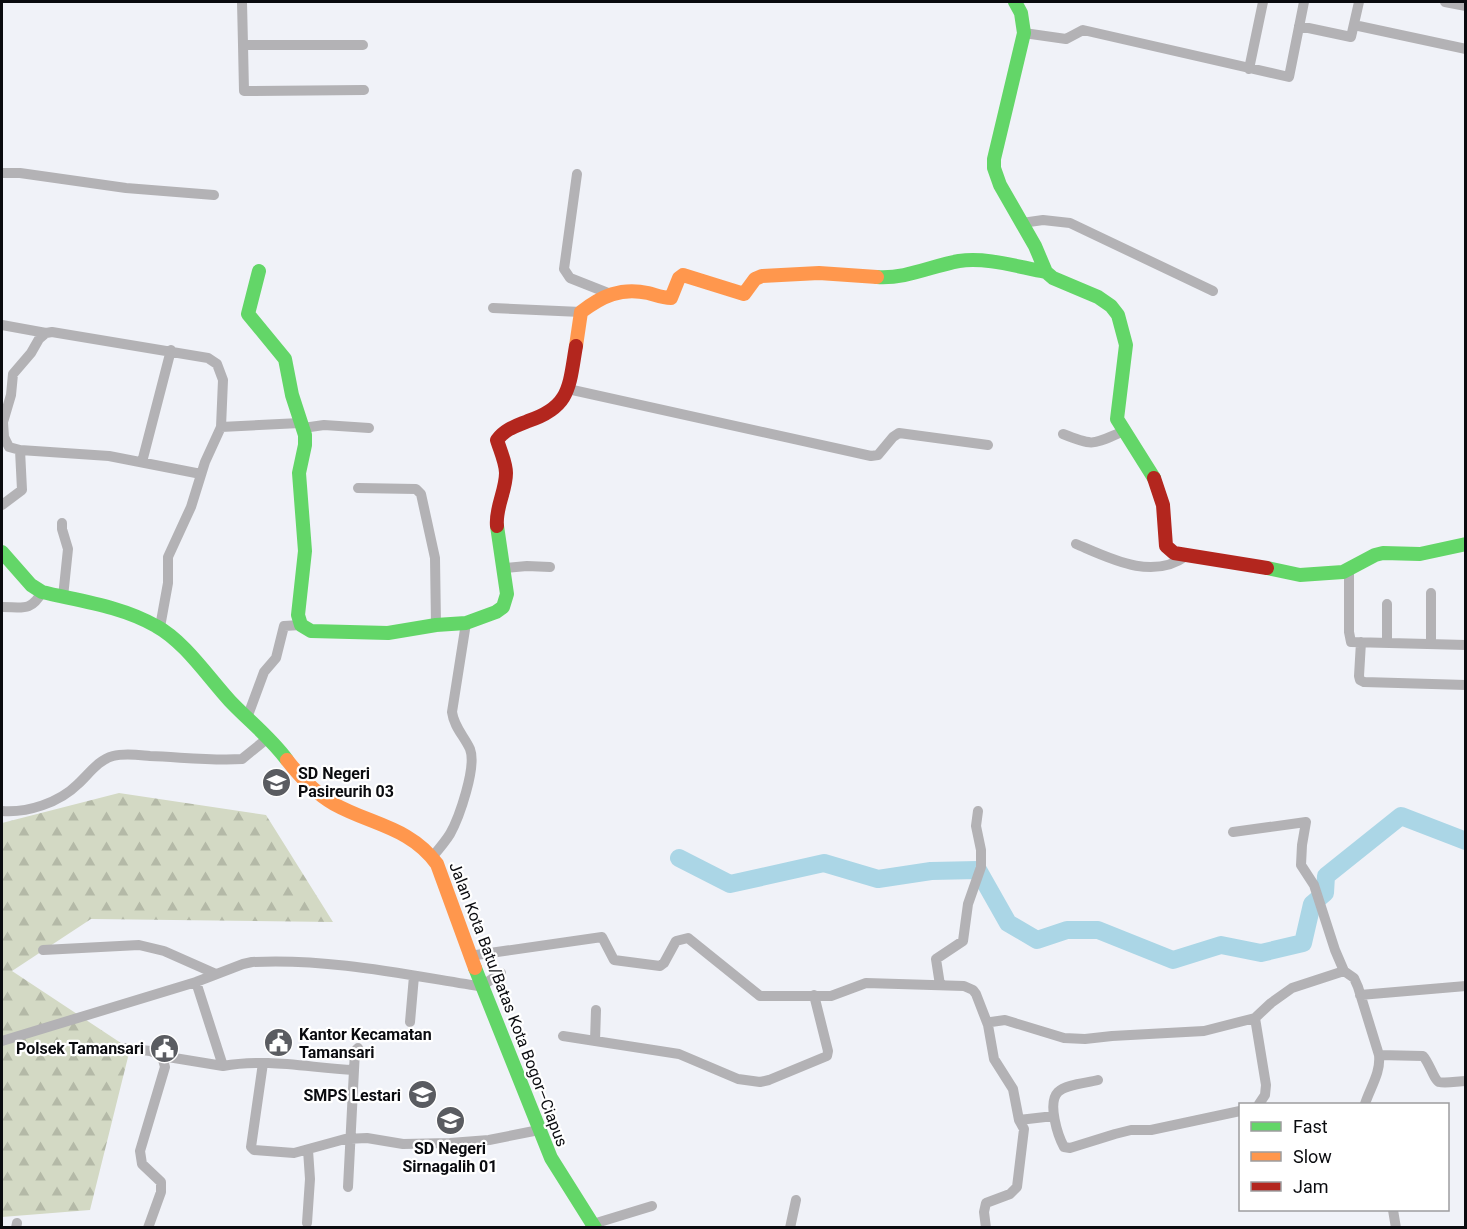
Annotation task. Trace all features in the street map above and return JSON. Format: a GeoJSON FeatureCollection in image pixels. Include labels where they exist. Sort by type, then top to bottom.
{"type":"FeatureCollection","features":[{"type":"Feature","properties":{"kind":"street"},"geometry":{"type":"LineString","coordinates":[[242,2],[244,91],[364,90]]}},
{"type":"Feature","properties":{"kind":"street"},"geometry":{"type":"LineString","coordinates":[[1015,2],[1021,13],[1024,33],[994,159],[994,168],[1000,185],[1035,246],[1046,272],[1053,278],[1098,297],[1111,306],[1118,315],[1126,345],[1117,419],[1146,461],[1160,488],[1166,546],[1174,553],[1186,556],[1300,574],[1327,575],[1349,569],[1383,553],[1420,554],[1466,544]]}},
{"type":"Feature","properties":{"kind":"street"},"geometry":{"type":"LineString","coordinates":[[1250,69],[1263,2]]}},
{"type":"Feature","properties":{"kind":"street"},"geometry":{"type":"LineString","coordinates":[[1024,33],[1066,39],[1083,30],[1289,77],[1304,2]]}},
{"type":"Feature","properties":{"kind":"street"},"geometry":{"type":"LineString","coordinates":[[1299,26],[1351,37],[1359,2]]}},
{"type":"Feature","properties":{"kind":"street"},"geometry":{"type":"LineString","coordinates":[[1445,2],[1466,6]]}},
{"type":"Feature","properties":{"kind":"street"},"geometry":{"type":"LineString","coordinates":[[1354,25],[1466,49]]}},
{"type":"Feature","properties":{"kind":"street"},"geometry":{"type":"LineString","coordinates":[[243,45],[363,45]]}},
{"type":"Feature","properties":{"kind":"street"},"geometry":{"type":"LineString","coordinates":[[2,173],[20,173],[126,188],[214,195]]}},
{"type":"Feature","properties":{"kind":"street"},"geometry":{"type":"LineString","coordinates":[[577,174],[564,269],[570,278],[608,293],[634,291],[671,298],[679,278],[683,275],[744,294],[754,279],[762,276],[819,273],[894,278],[959,261],[979,260],[1046,272]]}},
{"type":"Feature","properties":{"kind":"street"},"geometry":{"type":"LineString","coordinates":[[1022,223],[1043,220],[1070,223],[1213,291]]}},
{"type":"Feature","properties":{"kind":"street"},"geometry":{"type":"LineString","coordinates":[[259,271],[248,314],[285,359],[286,372],[306,440],[299,473],[304,551],[298,615],[301,626]]}},
{"type":"Feature","properties":{"kind":"street"},"geometry":{"type":"LineString","coordinates":[[493,308],[581,312],[608,293]]}},
{"type":"Feature","properties":{"kind":"street"},"geometry":{"type":"LineString","coordinates":[[247,718],[264,672],[276,658],[284,626],[301,626],[311,631],[376,633],[466,623],[496,612],[503,607],[507,594],[495,517],[504,490],[506,471],[497,440],[503,432],[545,415],[561,404],[568,389],[581,312]]}},
{"type":"Feature","properties":{"kind":"street"},"geometry":{"type":"LineString","coordinates":[[2,326],[171,350],[208,358],[217,364],[223,380],[221,427],[201,474],[191,507],[168,557],[168,583],[160,627]]}},
{"type":"Feature","properties":{"kind":"street"},"geometry":{"type":"LineString","coordinates":[[46,333],[13,374],[11,395],[3,422],[4,443],[20,450],[109,456],[201,474]]}},
{"type":"Feature","properties":{"kind":"street"},"geometry":{"type":"LineString","coordinates":[[142,462],[171,350]]}},
{"type":"Feature","properties":{"kind":"street"},"geometry":{"type":"LineString","coordinates":[[568,389],[871,456],[878,455],[893,437],[900,433],[988,445]]}},
{"type":"Feature","properties":{"kind":"street"},"geometry":{"type":"LineString","coordinates":[[221,427],[324,425],[369,428]]}},
{"type":"Feature","properties":{"kind":"street"},"geometry":{"type":"LineString","coordinates":[[1063,434],[1088,444],[1124,431]]}},
{"type":"Feature","properties":{"kind":"street"},"geometry":{"type":"LineString","coordinates":[[2,505],[22,490],[20,450]]}},
{"type":"Feature","properties":{"kind":"street"},"geometry":{"type":"LineString","coordinates":[[358,488],[416,489],[421,494],[436,569],[436,625]]}},
{"type":"Feature","properties":{"kind":"street"},"geometry":{"type":"LineString","coordinates":[[62,523],[68,549],[63,597]]}},
{"type":"Feature","properties":{"kind":"street"},"geometry":{"type":"LineString","coordinates":[[1076,544],[1105,557],[1142,566],[1169,566],[1186,556]]}},
{"type":"Feature","properties":{"kind":"street","name":"Jalan Kota Batu/Batas Kota Bogor–Ciapus"},"geometry":{"type":"LineString","coordinates":[[2,552],[31,585],[42,592],[141,617],[160,627],[172,636],[247,718],[269,737],[318,795],[343,810],[422,844],[432,856],[469,956],[551,1158],[594,1226]]}},
{"type":"Feature","properties":{"kind":"street"},"geometry":{"type":"LineString","coordinates":[[504,568],[549,567]]}},
{"type":"Feature","properties":{"kind":"street"},"geometry":{"type":"LineString","coordinates":[[1349,569],[1350,639],[1352,642],[1466,645]]}},
{"type":"Feature","properties":{"kind":"street"},"geometry":{"type":"LineString","coordinates":[[2,607],[31,606],[35,604],[42,592]]}},
{"type":"Feature","properties":{"kind":"street"},"geometry":{"type":"LineString","coordinates":[[1431,593],[1431,644]]}},
{"type":"Feature","properties":{"kind":"street"},"geometry":{"type":"LineString","coordinates":[[1387,643],[1388,604]]}},
{"type":"Feature","properties":{"kind":"street"},"geometry":{"type":"LineString","coordinates":[[432,856],[454,827],[464,800],[471,764],[470,750],[456,726],[452,712],[466,623]]}},
{"type":"Feature","properties":{"kind":"street"},"geometry":{"type":"LineString","coordinates":[[1361,642],[1359,675],[1360,680],[1364,682],[1466,685]]}},
{"type":"Feature","properties":{"kind":"street"},"geometry":{"type":"LineString","coordinates":[[2,811],[13,812],[43,805],[62,796],[76,786],[95,766],[114,756],[242,759],[269,737]]}},
{"type":"Feature","properties":{"kind":"street"},"geometry":{"type":"LineString","coordinates":[[940,985],[936,959],[963,942],[968,904],[979,871],[981,850],[976,826],[978,811]]}},
{"type":"Feature","properties":{"kind":"street"},"geometry":{"type":"LineString","coordinates":[[1233,832],[1306,822],[1301,865],[1317,892],[1344,971],[1354,978],[1379,1055],[1377,1076],[1365,1103]]}},
{"type":"Feature","properties":{"kind":"street"},"geometry":{"type":"LineString","coordinates":[[469,956],[602,937],[614,960],[656,967],[664,963],[676,941],[688,938],[760,996],[836,995],[866,983],[964,986],[973,990],[988,1025],[994,1059],[1012,1089],[1023,1129],[1017,1187],[1010,1194],[986,1203],[984,1212],[986,1227]]}},
{"type":"Feature","properties":{"kind":"street"},"geometry":{"type":"LineString","coordinates":[[43,950],[139,945],[164,951],[216,974]]}},
{"type":"Feature","properties":{"kind":"street"},"geometry":{"type":"LineString","coordinates":[[2,1041],[196,982],[243,964],[274,961],[368,967],[483,986],[501,973]]}},
{"type":"Feature","properties":{"kind":"street"},"geometry":{"type":"LineString","coordinates":[[988,1025],[991,1022],[1005,1020],[1064,1038],[1085,1039],[1204,1031],[1255,1018],[1292,988],[1344,971]]}},
{"type":"Feature","properties":{"kind":"street"},"geometry":{"type":"LineString","coordinates":[[410,1022],[414,976]]}},
{"type":"Feature","properties":{"kind":"street"},"geometry":{"type":"LineString","coordinates":[[196,982],[223,1066]]}},
{"type":"Feature","properties":{"kind":"street"},"geometry":{"type":"LineString","coordinates":[[1360,995],[1466,986]]}},
{"type":"Feature","properties":{"kind":"street"},"geometry":{"type":"LineString","coordinates":[[563,1036],[679,1054],[738,1079],[764,1082],[828,1054],[813,995]]}},
{"type":"Feature","properties":{"kind":"street"},"geometry":{"type":"LineString","coordinates":[[595,1041],[596,1011]]}},
{"type":"Feature","properties":{"kind":"street"},"geometry":{"type":"LineString","coordinates":[[1255,1018],[1266,1085],[1265,1095],[1260,1103]]}},
{"type":"Feature","properties":{"kind":"street"},"geometry":{"type":"LineString","coordinates":[[126,1048],[223,1066],[263,1063],[354,1070]]}},
{"type":"Feature","properties":{"kind":"street"},"geometry":{"type":"LineString","coordinates":[[348,1187],[355,1051],[358,1048]]}},
{"type":"Feature","properties":{"kind":"street"},"geometry":{"type":"LineString","coordinates":[[1379,1055],[1423,1056],[1439,1082],[1466,1081]]}},
{"type":"Feature","properties":{"kind":"street"},"geometry":{"type":"LineString","coordinates":[[148,1227],[161,1192],[160,1182],[142,1164],[140,1151],[165,1067],[162,1056]]}},
{"type":"Feature","properties":{"kind":"street"},"geometry":{"type":"LineString","coordinates":[[263,1063],[251,1148],[294,1153],[326,1143],[350,1139],[367,1138],[403,1144],[450,1143],[489,1140],[539,1130]]}},
{"type":"Feature","properties":{"kind":"street"},"geometry":{"type":"LineString","coordinates":[[1098,1080],[1064,1088],[1058,1092],[1053,1103],[1054,1116],[1064,1147],[1070,1148],[1115,1134],[1192,1123],[1239,1111]]}},
{"type":"Feature","properties":{"kind":"street"},"geometry":{"type":"LineString","coordinates":[[1019,1120],[1054,1116]]}},
{"type":"Feature","properties":{"kind":"street"},"geometry":{"type":"LineString","coordinates":[[307,1222],[310,1179],[308,1150]]}},
{"type":"Feature","properties":{"kind":"street"},"geometry":{"type":"LineString","coordinates":[[789,1227],[796,1200]]}},
{"type":"Feature","properties":{"kind":"street"},"geometry":{"type":"LineString","coordinates":[[594,1226],[652,1206]]}},
{"type":"Feature","properties":{"kind":"street"},"geometry":{"type":"LineString","coordinates":[[1393,1211],[1396,1227]]}},
{"type":"Feature","properties":{"kind":"green space"},"geometry":{"type":"Polygon","coordinates":[[[119,793],[266,815],[333,922],[91,919],[12,971],[130,1049],[90,1210],[2,1217],[2,823],[119,793]]]}},
{"type":"Feature","properties":{"kind":"waterway"},"geometry":{"type":"LineString","coordinates":[[679,858],[730,884],[824,863],[878,879],[931,871],[978,870],[1008,923],[1037,940],[1067,930],[1098,930],[1173,960],[1221,945],[1261,953],[1303,943],[1312,904],[1325,893],[1326,876],[1401,816],[1466,841]]}},
{"type":"Feature","properties":{"kind":"traffic: fast"},"geometry":{"type":"LineString","coordinates":[[1015,2],[1021,13],[1024,33],[994,159],[994,168],[1000,185],[1035,246],[1046,272],[1053,278],[1098,297],[1111,306],[1118,315],[1126,345],[1117,419],[1154,478]]}},
{"type":"Feature","properties":{"kind":"traffic: fast"},"geometry":{"type":"LineString","coordinates":[[877,277],[898,276],[970,260],[991,261],[1046,272]]}},
{"type":"Feature","properties":{"kind":"traffic: fast"},"geometry":{"type":"LineString","coordinates":[[259,271],[248,314],[285,359],[292,395],[305,435],[299,473],[305,551],[298,615],[301,625],[311,631],[388,633],[436,625],[466,623],[496,612],[503,607],[507,594],[497,526]]}},
{"type":"Feature","properties":{"kind":"traffic: fast"},"geometry":{"type":"LineString","coordinates":[[1267,568],[1300,575],[1343,572],[1383,553],[1420,554],[1466,544]]}},
{"type":"Feature","properties":{"kind":"traffic: fast"},"geometry":{"type":"LineString","coordinates":[[2,552],[31,585],[42,592],[115,609],[143,619],[166,633],[186,650],[230,701],[287,760]]}},
{"type":"Feature","properties":{"kind":"traffic: fast"},"geometry":{"type":"LineString","coordinates":[[475,968],[551,1158],[595,1228]]}},
{"type":"Feature","properties":{"kind":"traffic: slow"},"geometry":{"type":"LineString","coordinates":[[576,346],[581,312],[589,306],[604,297],[629,291],[671,298],[679,278],[683,275],[744,294],[755,279],[762,276],[819,273],[877,277]]}},
{"type":"Feature","properties":{"kind":"traffic: slow"},"geometry":{"type":"LineString","coordinates":[[287,760],[309,785],[327,800],[403,834],[415,842],[437,864],[475,968]]}},
{"type":"Feature","properties":{"kind":"traffic: jam"},"geometry":{"type":"LineString","coordinates":[[497,526],[506,473],[497,440],[507,430],[542,415],[560,402],[569,384],[576,346]]}},
{"type":"Feature","properties":{"kind":"traffic: jam"},"geometry":{"type":"LineString","coordinates":[[1154,478],[1163,505],[1166,546],[1174,553],[1267,568]]}},
{"type":"Feature","properties":{"kind":"place","name":"SD Negeri Pasireurih 03"},"geometry":{"type":"Point","coordinates":[277,782]}},
{"type":"Feature","properties":{"kind":"place","name":"Kantor Kecamatan Tamansari"},"geometry":{"type":"Point","coordinates":[278,1043]}},
{"type":"Feature","properties":{"kind":"place","name":"Polsek Tamansari"},"geometry":{"type":"Point","coordinates":[165,1048]}},
{"type":"Feature","properties":{"kind":"place","name":"SMPS Lestari"},"geometry":{"type":"Point","coordinates":[422,1095]}},
{"type":"Feature","properties":{"kind":"place","name":"SD Negeri Sirnagalih 01"},"geometry":{"type":"Point","coordinates":[450,1120]}}]}
